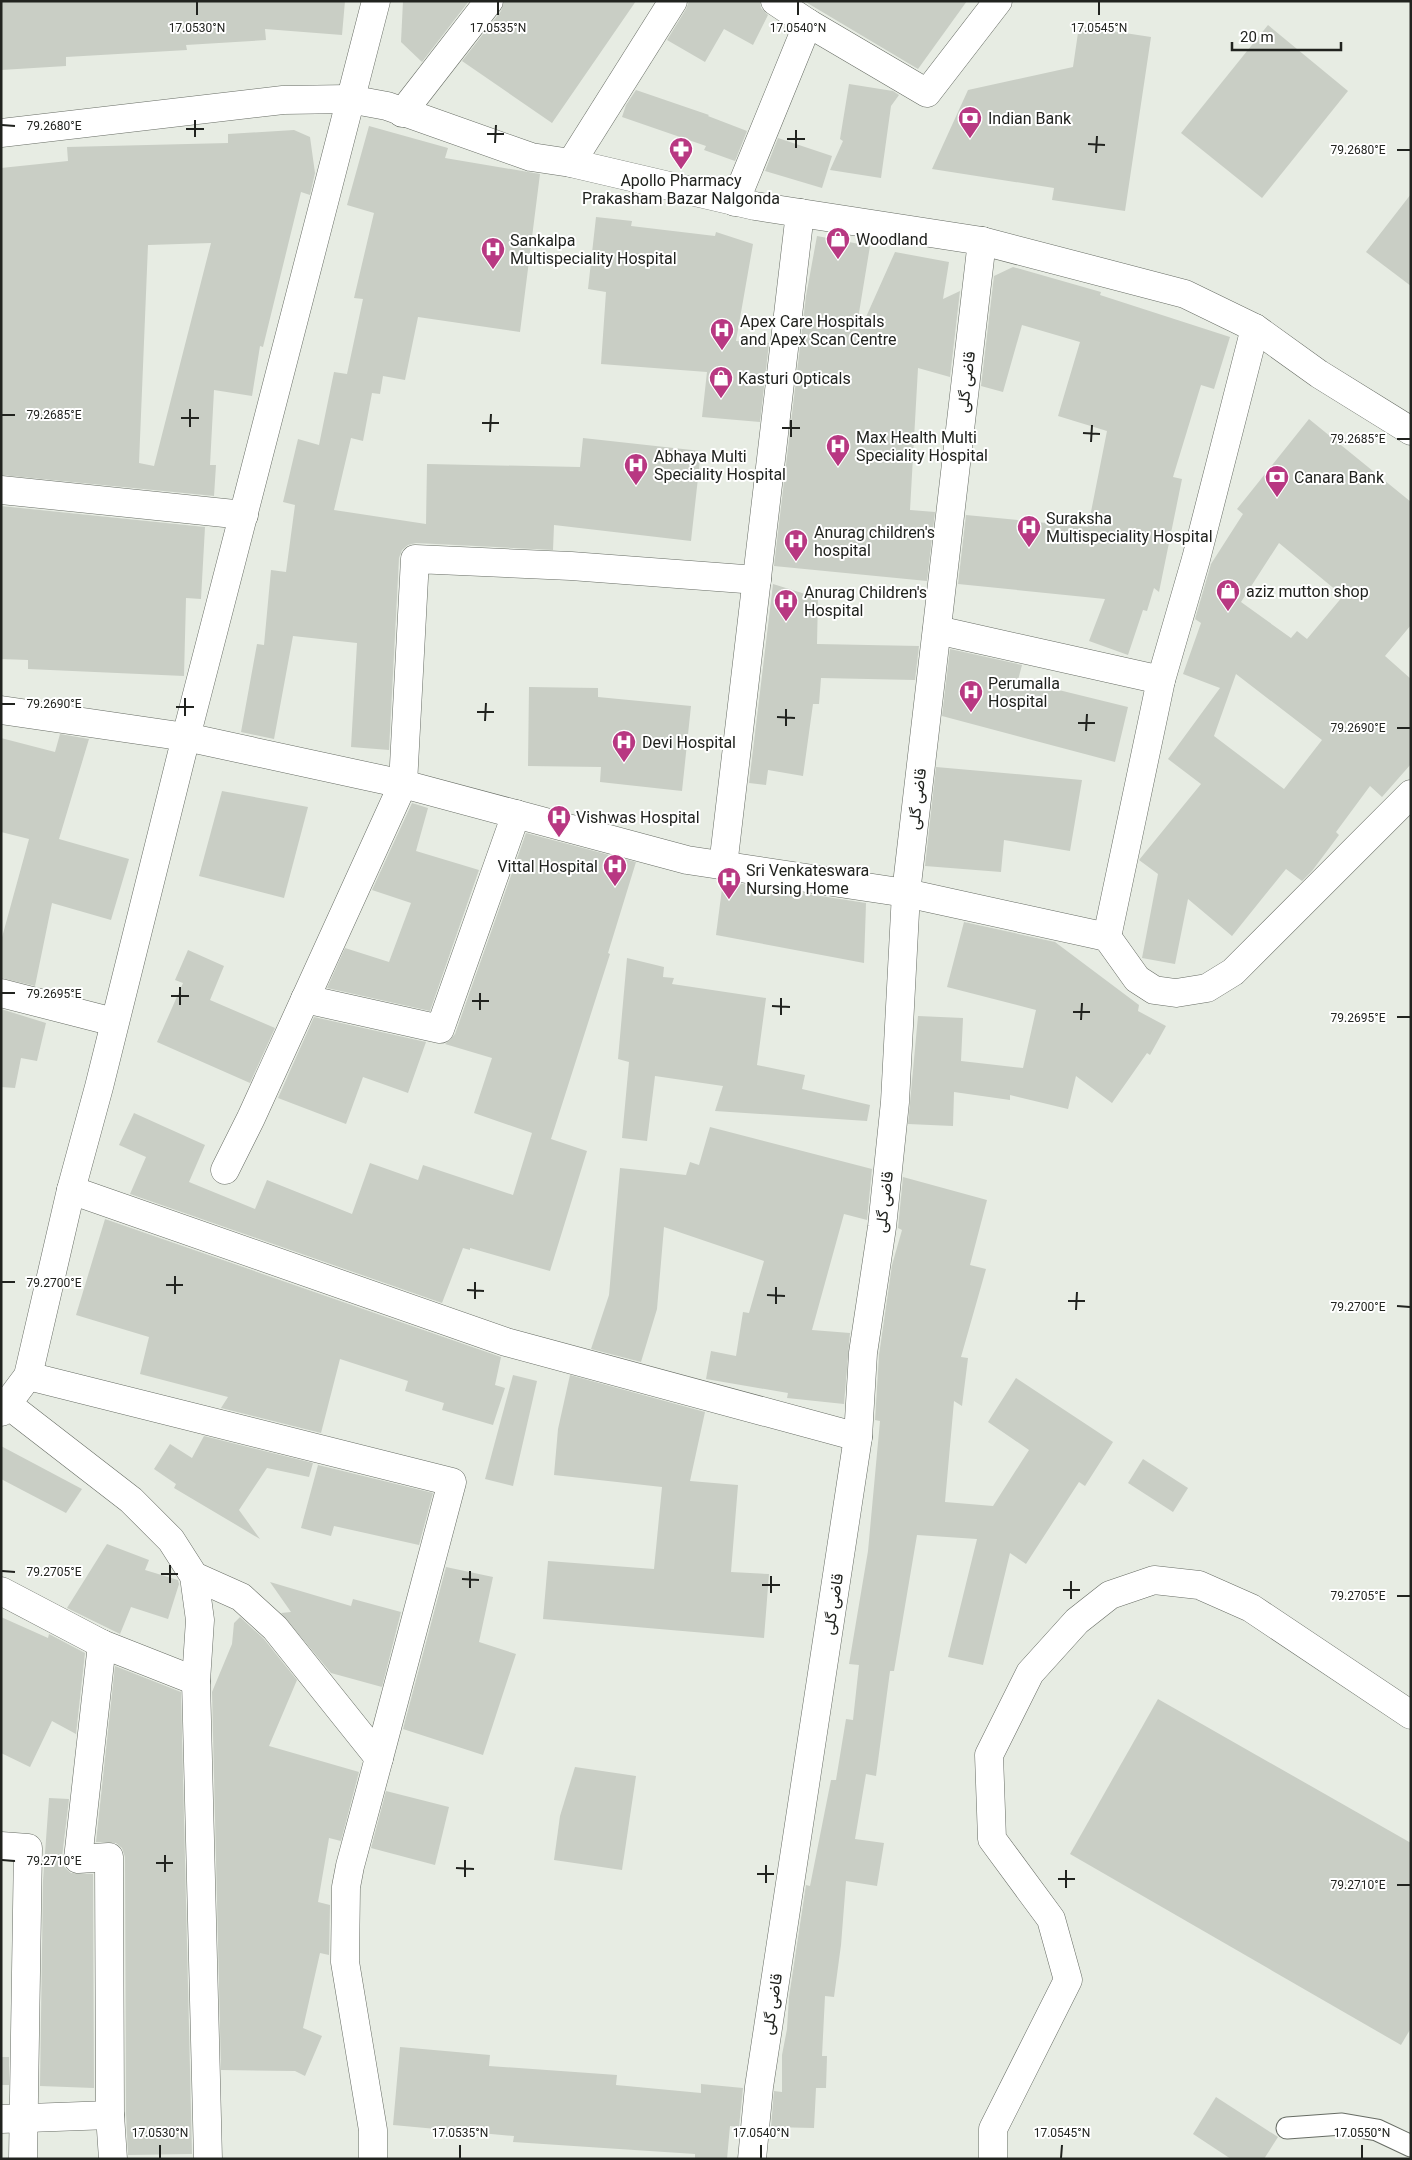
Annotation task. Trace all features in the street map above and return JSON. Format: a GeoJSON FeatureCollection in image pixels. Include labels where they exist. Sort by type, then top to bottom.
{"type":"FeatureCollection","features":[{"type":"Feature","properties":{"kind":"street"},"geometry":{"type":"LineString","coordinates":[[208,2159],[196,1681],[200,1620],[194,1576],[171,1540],[131,1500],[4,1408],[28,1376],[71,1190],[100,1087],[114,1022],[186,737],[349,99],[376,1]]}},
{"type":"Feature","properties":{"kind":"street"},"geometry":{"type":"LineString","coordinates":[[402,113],[490,1]]}},
{"type":"Feature","properties":{"kind":"street"},"geometry":{"type":"LineString","coordinates":[[571,163],[674,1]]}},
{"type":"Feature","properties":{"kind":"street"},"geometry":{"type":"LineString","coordinates":[[775,1],[808,23],[927,94],[998,1]]}},
{"type":"Feature","properties":{"kind":"street"},"geometry":{"type":"LineString","coordinates":[[735,202],[808,23]]}},
{"type":"Feature","properties":{"kind":"street"},"geometry":{"type":"LineString","coordinates":[[1,133],[283,100],[349,99],[386,106],[531,157],[571,163],[735,202],[982,241],[1185,294],[1255,328],[1319,374],[1411,431]]}},
{"type":"Feature","properties":{"kind":"street"},"geometry":{"type":"LineString","coordinates":[[723,866],[800,213]]}},
{"type":"Feature","properties":{"kind":"street","name":"قاضی گلی"},"geometry":{"type":"LineString","coordinates":[[752,2159],[759,2087],[858,1437],[863,1353],[882,1227],[895,1102],[906,893],[982,241]]}},
{"type":"Feature","properties":{"kind":"street"},"geometry":{"type":"LineString","coordinates":[[1107,937],[1161,680],[1196,559],[1255,328]]}},
{"type":"Feature","properties":{"kind":"street"},"geometry":{"type":"LineString","coordinates":[[1,490],[244,515]]}},
{"type":"Feature","properties":{"kind":"street"},"geometry":{"type":"LineString","coordinates":[[225,1170],[251,1118],[403,784],[415,559],[571,566],[757,580]]}},
{"type":"Feature","properties":{"kind":"street"},"geometry":{"type":"LineString","coordinates":[[937,630],[1161,680]]}},
{"type":"Feature","properties":{"kind":"street"},"geometry":{"type":"LineString","coordinates":[[1,710],[186,737],[403,784],[687,860],[906,893],[1107,937],[1137,979],[1154,990],[1176,993],[1207,988],[1233,972],[1411,794]]}},
{"type":"Feature","properties":{"kind":"street"},"geometry":{"type":"LineString","coordinates":[[305,999],[440,1029],[516,814]]}},
{"type":"Feature","properties":{"kind":"street"},"geometry":{"type":"LineString","coordinates":[[1,993],[114,1022]]}},
{"type":"Feature","properties":{"kind":"street"},"geometry":{"type":"LineString","coordinates":[[71,1190],[506,1342],[858,1437]]}},
{"type":"Feature","properties":{"kind":"street"},"geometry":{"type":"LineString","coordinates":[[28,1376],[452,1482],[346,1887],[345,1952],[373,2130],[373,2159]]}},
{"type":"Feature","properties":{"kind":"street"},"geometry":{"type":"LineString","coordinates":[[194,1576],[242,1597],[275,1628],[379,1758]]}},
{"type":"Feature","properties":{"kind":"street"},"geometry":{"type":"LineString","coordinates":[[993,2159],[993,2129],[1068,1980],[1050,1919],[992,1839],[989,1755],[1030,1672],[1077,1621],[1110,1595],[1154,1580],[1200,1585],[1251,1608],[1411,1715]]}},
{"type":"Feature","properties":{"kind":"street"},"geometry":{"type":"LineString","coordinates":[[1,1591],[102,1644],[196,1681]]}},
{"type":"Feature","properties":{"kind":"street"},"geometry":{"type":"LineString","coordinates":[[102,1644],[78,1859],[110,1857],[110,2115],[113,2159]]}},
{"type":"Feature","properties":{"kind":"street"},"geometry":{"type":"LineString","coordinates":[[1,1846],[28,1848],[13,2119],[23,2159]]}},
{"type":"Feature","properties":{"kind":"street"},"geometry":{"type":"LineString","coordinates":[[13,2119],[110,2115]]}},
{"type":"Feature","properties":{"kind":"lane"},"geometry":{"type":"LineString","coordinates":[[1287,2128],[1342,2124],[1377,2130],[1411,2146]]}},
{"type":"Feature","properties":{"kind":"building"},"geometry":{"type":"Polygon","coordinates":[[[1,1],[345,1],[342,35],[265,29],[266,40],[186,45],[187,50],[66,57],[66,66],[1,70],[1,1]]]}},
{"type":"Feature","properties":{"kind":"building"},"geometry":{"type":"Polygon","coordinates":[[[403,1],[469,1],[422,62],[401,42],[403,1]]]}},
{"type":"Feature","properties":{"kind":"building"},"geometry":{"type":"Polygon","coordinates":[[[504,1],[636,1],[552,123],[462,61],[501,11],[504,1]]]}},
{"type":"Feature","properties":{"kind":"building"},"geometry":{"type":"Polygon","coordinates":[[[689,1],[760,1],[761,8],[768,15],[753,45],[724,29],[705,62],[667,40],[689,1]]]}},
{"type":"Feature","properties":{"kind":"building"},"geometry":{"type":"Polygon","coordinates":[[[804,1],[967,1],[918,69],[804,1]]]}},
{"type":"Feature","properties":{"kind":"building"},"geometry":{"type":"Polygon","coordinates":[[[1268,25],[1348,91],[1262,198],[1181,133],[1268,25]]]}},
{"type":"Feature","properties":{"kind":"building"},"geometry":{"type":"Polygon","coordinates":[[[1079,26],[1151,37],[1125,211],[1052,200],[1054,188],[932,169],[968,90],[1073,67],[1079,26]]]}},
{"type":"Feature","properties":{"kind":"building"},"geometry":{"type":"Polygon","coordinates":[[[849,84],[893,91],[899,95],[891,106],[881,178],[830,170],[843,141],[840,139],[849,84]]]}},
{"type":"Feature","properties":{"kind":"building"},"geometry":{"type":"Polygon","coordinates":[[[636,90],[709,115],[747,131],[735,161],[704,150],[706,146],[622,117],[626,105],[636,90]]]}},
{"type":"Feature","properties":{"kind":"building"},"geometry":{"type":"Polygon","coordinates":[[[369,126],[448,148],[445,158],[540,174],[520,332],[418,317],[405,380],[383,376],[380,394],[372,393],[363,441],[351,438],[334,510],[426,524],[427,464],[580,467],[583,438],[701,451],[691,541],[554,525],[553,550],[416,543],[408,545],[402,550],[399,558],[389,750],[351,747],[357,643],[293,636],[274,739],[241,732],[257,644],[264,645],[271,570],[286,572],[295,505],[283,502],[298,439],[319,445],[334,372],[347,374],[363,299],[354,298],[374,213],[347,205],[369,126]]]}},
{"type":"Feature","properties":{"kind":"building"},"geometry":{"type":"Polygon","coordinates":[[[294,130],[310,137],[315,173],[310,195],[301,192],[263,347],[260,346],[252,396],[214,390],[210,465],[216,465],[214,496],[1,475],[1,168],[68,161],[67,147],[228,143],[228,134],[294,130]],[[211,243],[148,245],[139,463],[154,466],[211,243]]]}},
{"type":"Feature","properties":{"kind":"building"},"geometry":{"type":"Polygon","coordinates":[[[778,138],[832,156],[822,188],[765,171],[778,138]]]}},
{"type":"Feature","properties":{"kind":"building"},"geometry":{"type":"Polygon","coordinates":[[[1411,194],[1411,286],[1366,252],[1411,194]]]}},
{"type":"Feature","properties":{"kind":"building"},"geometry":{"type":"Polygon","coordinates":[[[596,217],[632,221],[631,226],[715,236],[716,232],[753,244],[736,341],[769,343],[760,422],[702,417],[707,372],[601,364],[606,292],[588,289],[596,217]]]}},
{"type":"Feature","properties":{"kind":"building"},"geometry":{"type":"Polygon","coordinates":[[[817,236],[870,246],[857,325],[862,326],[895,252],[949,262],[943,299],[960,291],[950,377],[918,368],[910,510],[935,512],[927,581],[774,566],[806,296],[817,236]]]}},
{"type":"Feature","properties":{"kind":"building"},"geometry":{"type":"Polygon","coordinates":[[[1013,267],[1101,292],[1100,295],[1230,337],[1214,389],[1201,385],[1173,477],[1182,479],[1159,592],[1154,588],[1147,611],[1143,610],[1128,655],[1089,641],[1105,599],[958,584],[966,515],[1088,527],[1107,431],[1058,416],[1080,342],[1022,325],[1003,392],[981,386],[994,276],[1013,267]]]}},
{"type":"Feature","properties":{"kind":"building"},"geometry":{"type":"Polygon","coordinates":[[[1309,419],[1411,502],[1411,625],[1385,656],[1411,679],[1411,764],[1382,797],[1370,786],[1336,832],[1339,835],[1312,871],[1302,881],[1286,869],[1232,936],[1188,899],[1175,964],[1142,958],[1158,874],[1139,860],[1201,784],[1168,759],[1220,688],[1183,674],[1201,623],[1195,619],[1211,564],[1243,514],[1237,509],[1309,419]],[[1279,543],[1241,602],[1291,638],[1297,631],[1307,639],[1343,596],[1279,543]],[[1236,674],[1214,736],[1284,789],[1322,740],[1236,674]]]}},
{"type":"Feature","properties":{"kind":"building"},"geometry":{"type":"Polygon","coordinates":[[[1,506],[205,527],[201,599],[186,598],[184,676],[28,669],[28,660],[1,659],[1,506]]]}},
{"type":"Feature","properties":{"kind":"building"},"geometry":{"type":"Polygon","coordinates":[[[773,584],[818,598],[817,644],[919,646],[915,680],[821,678],[819,704],[813,704],[803,776],[768,770],[766,785],[749,783],[773,584]]]}},
{"type":"Feature","properties":{"kind":"building"},"geometry":{"type":"Polygon","coordinates":[[[950,649],[1022,665],[1018,680],[1128,707],[1115,762],[942,716],[950,649]]]}},
{"type":"Feature","properties":{"kind":"building"},"geometry":{"type":"Polygon","coordinates":[[[529,687],[598,688],[598,697],[691,706],[682,791],[600,782],[601,767],[528,766],[529,687]]]}},
{"type":"Feature","properties":{"kind":"building"},"geometry":{"type":"Polygon","coordinates":[[[60,734],[89,739],[59,839],[129,859],[111,920],[52,903],[35,986],[1,978],[1,941],[29,839],[1,832],[1,738],[55,752],[60,734]]]}},
{"type":"Feature","properties":{"kind":"building"},"geometry":{"type":"Polygon","coordinates":[[[936,767],[1082,780],[1070,851],[1004,840],[1001,872],[925,866],[936,767]]]}},
{"type":"Feature","properties":{"kind":"building"},"geometry":{"type":"Polygon","coordinates":[[[222,791],[308,807],[284,898],[199,876],[222,791]]]}},
{"type":"Feature","properties":{"kind":"building"},"geometry":{"type":"Polygon","coordinates":[[[412,803],[428,808],[416,851],[479,870],[430,1011],[327,988],[345,948],[389,962],[411,903],[372,890],[412,803]]]}},
{"type":"Feature","properties":{"kind":"building"},"geometry":{"type":"Polygon","coordinates":[[[526,833],[636,862],[608,953],[610,954],[551,1139],[587,1151],[550,1271],[470,1248],[470,1250],[463,1248],[442,1303],[130,1194],[146,1157],[119,1145],[134,1113],[205,1145],[189,1182],[255,1209],[267,1180],[352,1214],[370,1163],[418,1180],[423,1165],[513,1195],[532,1133],[535,1134],[474,1113],[492,1058],[445,1044],[455,1034],[526,833]]]}},
{"type":"Feature","properties":{"kind":"building"},"geometry":{"type":"Polygon","coordinates":[[[723,881],[866,903],[864,963],[716,935],[723,881]]]}},
{"type":"Feature","properties":{"kind":"building"},"geometry":{"type":"Polygon","coordinates":[[[964,922],[1055,942],[1139,1005],[1138,1011],[1166,1026],[1150,1055],[1147,1053],[1112,1103],[1076,1076],[1068,1109],[1010,1095],[1010,1100],[954,1092],[953,1126],[908,1124],[918,1016],[963,1018],[961,1061],[1023,1068],[1036,1010],[947,987],[964,922]]]}},
{"type":"Feature","properties":{"kind":"building"},"geometry":{"type":"Polygon","coordinates":[[[188,950],[224,966],[210,1000],[275,1028],[250,1083],[157,1042],[183,983],[175,980],[188,950]]]}},
{"type":"Feature","properties":{"kind":"building"},"geometry":{"type":"Polygon","coordinates":[[[627,958],[664,967],[663,977],[674,978],[672,984],[766,998],[757,1065],[805,1075],[802,1089],[870,1105],[867,1121],[715,1111],[723,1086],[655,1076],[647,1141],[622,1138],[629,1062],[618,1059],[627,958]]]}},
{"type":"Feature","properties":{"kind":"building"},"geometry":{"type":"Polygon","coordinates":[[[1,1009],[46,1023],[37,1061],[21,1058],[15,1088],[1,1087],[1,1009]]]}},
{"type":"Feature","properties":{"kind":"building"},"geometry":{"type":"Polygon","coordinates":[[[314,1017],[426,1042],[408,1093],[363,1077],[346,1124],[278,1098],[314,1017]]]}},
{"type":"Feature","properties":{"kind":"building"},"geometry":{"type":"Polygon","coordinates":[[[710,1127],[872,1169],[867,1220],[844,1214],[812,1330],[850,1333],[844,1404],[787,1398],[788,1393],[706,1379],[711,1351],[736,1356],[743,1312],[749,1313],[764,1261],[664,1227],[657,1309],[641,1362],[591,1349],[609,1295],[620,1168],[686,1175],[690,1162],[699,1165],[710,1127]]]}},
{"type":"Feature","properties":{"kind":"building"},"geometry":{"type":"Polygon","coordinates":[[[903,1177],[987,1200],[970,1265],[986,1269],[961,1357],[968,1358],[962,1406],[954,1401],[945,1502],[993,1506],[1029,1450],[988,1422],[1016,1378],[1113,1442],[1085,1486],[1079,1482],[1026,1564],[1010,1553],[983,1665],[948,1657],[977,1539],[917,1535],[894,1671],[890,1671],[876,1776],[866,1774],[855,1839],[884,1843],[877,1886],[846,1881],[841,1945],[834,1997],[825,1996],[822,2056],[827,2056],[826,2088],[816,2088],[814,2128],[771,2127],[774,2091],[782,2092],[782,2055],[806,1885],[810,1886],[831,1780],[836,1780],[846,1719],[853,1720],[859,1665],[849,1664],[868,1551],[880,1421],[875,1420],[879,1355],[892,1265],[902,1230],[898,1228],[903,1177]]]}},
{"type":"Feature","properties":{"kind":"building"},"geometry":{"type":"Polygon","coordinates":[[[105,1219],[501,1357],[495,1385],[505,1388],[493,1425],[442,1410],[444,1403],[405,1391],[408,1381],[340,1359],[321,1433],[221,1408],[228,1397],[140,1374],[149,1337],[76,1315],[105,1219]]]}},
{"type":"Feature","properties":{"kind":"building"},"geometry":{"type":"Polygon","coordinates":[[[513,1375],[537,1381],[513,1486],[485,1479],[513,1375]]]}},
{"type":"Feature","properties":{"kind":"building"},"geometry":{"type":"Polygon","coordinates":[[[570,1375],[705,1412],[690,1481],[738,1485],[731,1572],[769,1574],[764,1638],[543,1619],[548,1561],[654,1569],[662,1487],[554,1475],[558,1429],[570,1375]]]}},
{"type":"Feature","properties":{"kind":"building"},"geometry":{"type":"Polygon","coordinates":[[[204,1436],[313,1463],[309,1477],[267,1468],[239,1510],[260,1539],[174,1488],[176,1484],[154,1469],[170,1444],[192,1458],[204,1436]]]}},
{"type":"Feature","properties":{"kind":"building"},"geometry":{"type":"Polygon","coordinates":[[[1,1446],[82,1489],[66,1513],[1,1479],[1,1446]]]}},
{"type":"Feature","properties":{"kind":"building"},"geometry":{"type":"Polygon","coordinates":[[[1143,1459],[1188,1488],[1173,1512],[1128,1483],[1143,1459]]]}},
{"type":"Feature","properties":{"kind":"building"},"geometry":{"type":"Polygon","coordinates":[[[318,1465],[433,1493],[419,1545],[334,1526],[331,1536],[301,1528],[318,1465]]]}},
{"type":"Feature","properties":{"kind":"building"},"geometry":{"type":"Polygon","coordinates":[[[107,1544],[149,1560],[145,1570],[178,1580],[179,1584],[168,1619],[131,1607],[120,1634],[67,1608],[107,1544]]]}},
{"type":"Feature","properties":{"kind":"building"},"geometry":{"type":"Polygon","coordinates":[[[446,1567],[493,1577],[479,1642],[516,1654],[483,1755],[403,1729],[446,1567]]]}},
{"type":"Feature","properties":{"kind":"building"},"geometry":{"type":"Polygon","coordinates":[[[270,1582],[351,1606],[353,1599],[401,1612],[382,1687],[331,1673],[281,1613],[291,1612],[270,1582]]]}},
{"type":"Feature","properties":{"kind":"building"},"geometry":{"type":"Polygon","coordinates":[[[1,1617],[48,1638],[49,1634],[85,1653],[76,1734],[52,1721],[30,1767],[1,1753],[1,1617]]]}},
{"type":"Feature","properties":{"kind":"building"},"geometry":{"type":"Polygon","coordinates":[[[240,1617],[264,1639],[297,1680],[269,1746],[359,1772],[341,1841],[329,1838],[318,1902],[330,1905],[329,1955],[320,1953],[303,2028],[322,2036],[305,2076],[295,2071],[221,2070],[212,1692],[232,1644],[234,1623],[240,1617]]]}},
{"type":"Feature","properties":{"kind":"building"},"geometry":{"type":"Polygon","coordinates":[[[115,1666],[181,1692],[192,2154],[128,2155],[126,2114],[125,1857],[122,1848],[116,1843],[96,1842],[115,1666]]]}},
{"type":"Feature","properties":{"kind":"building"},"geometry":{"type":"Polygon","coordinates":[[[1158,1699],[1411,1843],[1411,2028],[1401,2045],[1070,1854],[1158,1699]]]}},
{"type":"Feature","properties":{"kind":"building"},"geometry":{"type":"Polygon","coordinates":[[[575,1767],[636,1776],[622,1870],[554,1860],[560,1816],[575,1767]]]}},
{"type":"Feature","properties":{"kind":"building"},"geometry":{"type":"Polygon","coordinates":[[[386,1791],[449,1807],[435,1865],[371,1848],[386,1791]]]}},
{"type":"Feature","properties":{"kind":"building"},"geometry":{"type":"Polygon","coordinates":[[[49,1798],[69,1799],[62,1857],[64,1867],[71,1873],[93,1874],[94,2088],[40,2086],[43,1881],[49,1798]]]}},
{"type":"Feature","properties":{"kind":"building"},"geometry":{"type":"Polygon","coordinates":[[[400,2047],[490,2055],[489,2066],[617,2075],[616,2085],[701,2093],[701,2084],[743,2088],[739,2127],[730,2126],[727,2159],[695,2159],[695,2154],[513,2142],[514,2136],[393,2125],[400,2047]]]}},
{"type":"Feature","properties":{"kind":"building"},"geometry":{"type":"Polygon","coordinates":[[[1,2057],[9,2057],[9,2085],[1,2085],[1,2057]]]}},
{"type":"Feature","properties":{"kind":"building"},"geometry":{"type":"Polygon","coordinates":[[[1216,2097],[1278,2137],[1264,2159],[1231,2159],[1193,2134],[1216,2097]]]}},
{"type":"Feature","properties":{"kind":"place","name":"Indian Bank"},"geometry":{"type":"Point","coordinates":[970,139]}},
{"type":"Feature","properties":{"kind":"place","name":"Apollo Pharmacy Prakasham Bazar Nalgonda"},"geometry":{"type":"Point","coordinates":[681,170]}},
{"type":"Feature","properties":{"kind":"place","name":"Woodland"},"geometry":{"type":"Point","coordinates":[838,260]}},
{"type":"Feature","properties":{"kind":"place","name":"Sankalpa Multispeciality Hospital"},"geometry":{"type":"Point","coordinates":[493,270]}},
{"type":"Feature","properties":{"kind":"place","name":"Apex Care Hospitals and Apex Scan Centre"},"geometry":{"type":"Point","coordinates":[722,351]}},
{"type":"Feature","properties":{"kind":"place","name":"Kasturi Opticals"},"geometry":{"type":"Point","coordinates":[721,399]}},
{"type":"Feature","properties":{"kind":"place","name":"Max Health Multi Speciality Hospital"},"geometry":{"type":"Point","coordinates":[838,467]}},
{"type":"Feature","properties":{"kind":"place","name":"Abhaya Multi Speciality Hospital"},"geometry":{"type":"Point","coordinates":[636,486]}},
{"type":"Feature","properties":{"kind":"place","name":"Canara Bank"},"geometry":{"type":"Point","coordinates":[1277,498]}},
{"type":"Feature","properties":{"kind":"place","name":"Suraksha Multispeciality Hospital"},"geometry":{"type":"Point","coordinates":[1029,548]}},
{"type":"Feature","properties":{"kind":"place","name":"Anurag children's hospital"},"geometry":{"type":"Point","coordinates":[796,562]}},
{"type":"Feature","properties":{"kind":"place","name":"aziz mutton shop"},"geometry":{"type":"Point","coordinates":[1228,612]}},
{"type":"Feature","properties":{"kind":"place","name":"Anurag Children's Hospital"},"geometry":{"type":"Point","coordinates":[786,622]}},
{"type":"Feature","properties":{"kind":"place","name":"Perumalla Hospital"},"geometry":{"type":"Point","coordinates":[971,713]}},
{"type":"Feature","properties":{"kind":"place","name":"Devi Hospital"},"geometry":{"type":"Point","coordinates":[624,763]}},
{"type":"Feature","properties":{"kind":"place","name":"Vishwas Hospital"},"geometry":{"type":"Point","coordinates":[559,838]}},
{"type":"Feature","properties":{"kind":"place","name":"Vittal Hospital"},"geometry":{"type":"Point","coordinates":[615,887]}},
{"type":"Feature","properties":{"kind":"place","name":"Sri Venkateswara Nursing Home"},"geometry":{"type":"Point","coordinates":[729,900]}}]}
